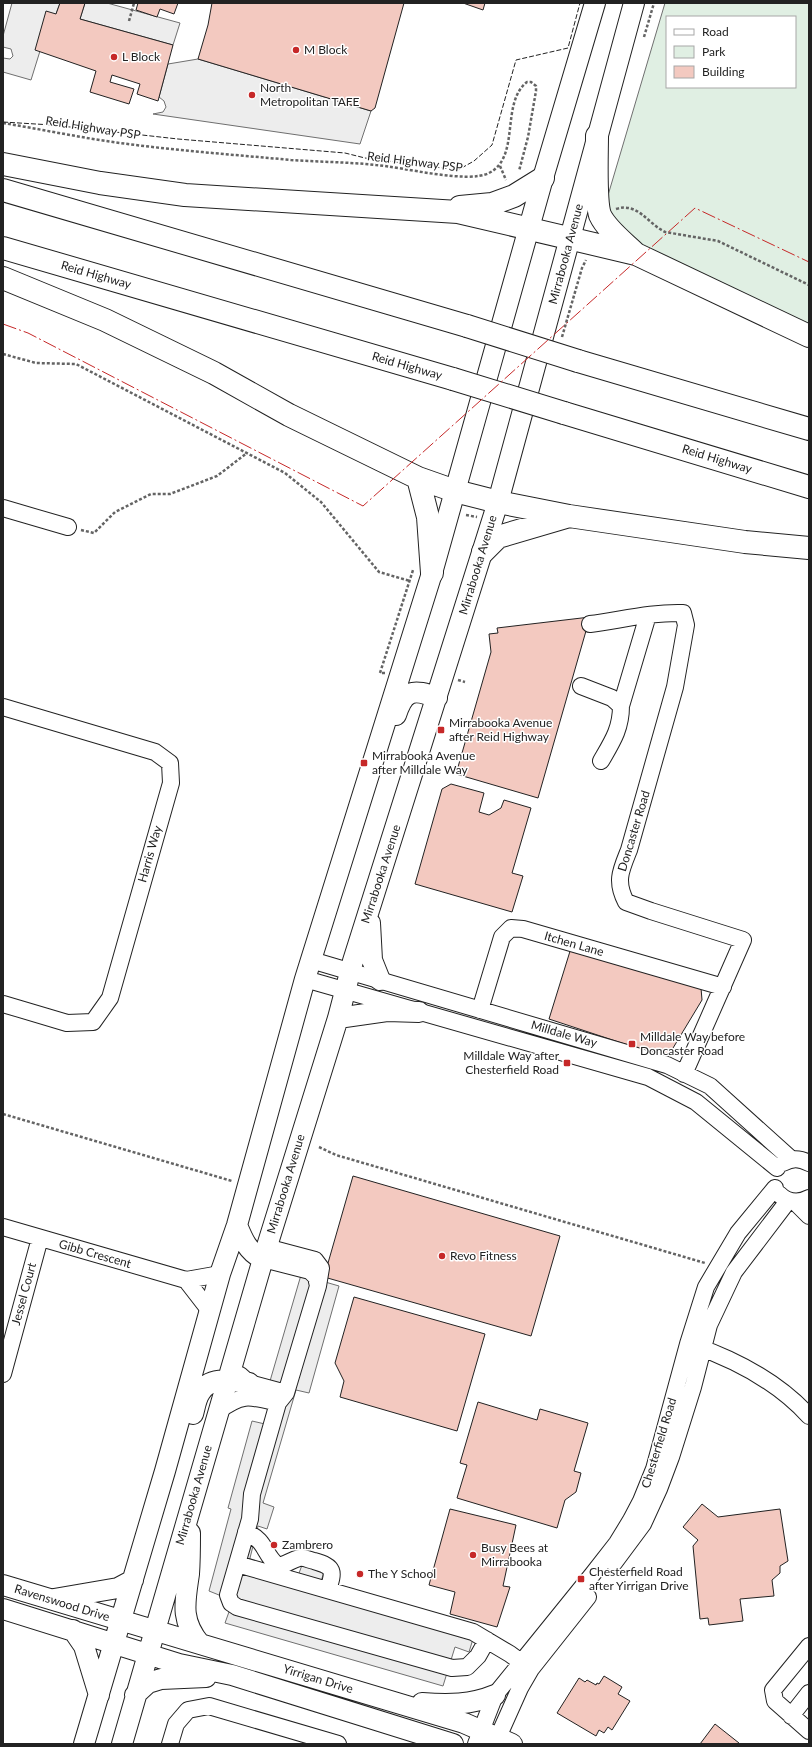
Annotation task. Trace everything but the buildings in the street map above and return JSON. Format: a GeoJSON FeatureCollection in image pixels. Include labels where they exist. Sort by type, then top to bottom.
{"type":"FeatureCollection","features":[{"type":"Feature","properties":{"kind":"highway"},"geometry":{"type":"LineString","coordinates":[[597,136],[598,198],[600,214],[610,227],[636,254]]}},
{"type":"Feature","properties":{"kind":"highway"},"geometry":{"type":"LineString","coordinates":[[3,164],[100,184],[185,195],[458,212],[529,230],[636,254],[809,336]]}},
{"type":"Feature","properties":{"kind":"highway"},"geometry":{"type":"LineString","coordinates":[[422,209],[492,204],[512,192],[543,178]]}},
{"type":"Feature","properties":{"kind":"highway"},"geometry":{"type":"LineString","coordinates":[[3,190],[809,428]]}},
{"type":"Feature","properties":{"kind":"highway","name":"Reid Highway"},"geometry":{"type":"LineString","coordinates":[[3,248],[453,379],[809,487]]}},
{"type":"Feature","properties":{"kind":"highway"},"geometry":{"type":"LineString","coordinates":[[3,278],[105,320],[214,373],[289,415],[418,478],[456,491],[498,502],[569,516],[745,542],[809,548]]}},
{"type":"Feature","properties":{"kind":"highway"},"geometry":{"type":"LineString","coordinates":[[418,478],[428,517],[422,571]]}},
{"type":"Feature","properties":{"kind":"highway"},"geometry":{"type":"LineString","coordinates":[[483,552],[498,537],[569,516]]}},
{"type":"Feature","properties":{"kind":"main road"},"geometry":{"type":"LineString","coordinates":[[84,1744],[122,1620],[220,1274],[237,1225],[305,979],[367,781],[422,571],[456,491],[543,178],[595,3]]}},
{"type":"Feature","properties":{"kind":"main road","name":"Mirrabooka Avenue"},"geometry":{"type":"LineString","coordinates":[[122,1744],[218,1411],[338,1018],[350,971],[498,502],[634,3]]}},
{"type":"Feature","properties":{"kind":"main road"},"geometry":{"type":"LineString","coordinates":[[367,781],[385,743],[404,696],[410,693],[418,692],[436,698]]}},
{"type":"Feature","properties":{"kind":"main road"},"geometry":{"type":"LineString","coordinates":[[370,907],[369,926],[372,958],[380,980]]}},
{"type":"Feature","properties":{"kind":"main road"},"geometry":{"type":"LineString","coordinates":[[338,1018],[387,1011],[419,1012]]}},
{"type":"Feature","properties":{"kind":"main road"},"geometry":{"type":"LineString","coordinates":[[237,1225],[247,1247],[254,1254],[265,1253]]}},
{"type":"Feature","properties":{"kind":"main road"},"geometry":{"type":"LineString","coordinates":[[165,1471],[185,1439],[200,1392],[230,1371],[249,1383]]}},
{"type":"Feature","properties":{"kind":"main road"},"geometry":{"type":"LineString","coordinates":[[191,1505],[189,1572],[184,1608],[188,1626],[200,1644]]}},
{"type":"Feature","properties":{"kind":"main road"},"geometry":{"type":"LineString","coordinates":[[51,1599],[118,1588],[133,1580]]}},
{"type":"Feature","properties":{"kind":"main road","name":"Ravenswood Drive"},"geometry":{"type":"LineString","coordinates":[[3,1585],[122,1620]]}},
{"type":"Feature","properties":{"kind":"main road","name":"Ravenswood Drive"},"geometry":{"type":"LineString","coordinates":[[3,1609],[114,1644]]}},
{"type":"Feature","properties":{"kind":"main road","name":"Yirrigan Drive"},"geometry":{"type":"LineString","coordinates":[[122,1620],[394,1702],[493,1740]]}},
{"type":"Feature","properties":{"kind":"main road"},"geometry":{"type":"LineString","coordinates":[[73,1630],[84,1646],[98,1695]]}},
{"type":"Feature","properties":{"kind":"main road","name":"Yirrigan Drive"},"geometry":{"type":"LineString","coordinates":[[114,1644],[179,1664],[232,1675],[453,1744]]}},
{"type":"Feature","properties":{"kind":"main road"},"geometry":{"type":"LineString","coordinates":[[135,1695],[148,1682],[161,1679],[232,1675]]}},
{"type":"Feature","properties":{"kind":"main road"},"geometry":{"type":"LineString","coordinates":[[394,1702],[461,1704],[475,1702],[495,1695]]}},
{"type":"Feature","properties":{"kind":"street"},"geometry":{"type":"LineString","coordinates":[[3,508],[68,527]]}},
{"type":"Feature","properties":{"kind":"street","name":"Doncaster Road"},"geometry":{"type":"LineString","coordinates":[[590,624],[648,615],[683,613],[686,625],[675,687],[629,850],[620,873],[620,891],[626,902],[743,940],[684,1074]]}},
{"type":"Feature","properties":{"kind":"street"},"geometry":{"type":"LineString","coordinates":[[601,761],[618,733],[621,706],[648,615]]}},
{"type":"Feature","properties":{"kind":"street"},"geometry":{"type":"LineString","coordinates":[[581,686],[612,698],[621,706]]}},
{"type":"Feature","properties":{"kind":"street","name":"Harris Way"},"geometry":{"type":"LineString","coordinates":[[3,707],[155,752],[170,764],[171,783],[110,998],[93,1022],[67,1023],[3,1004]]}},
{"type":"Feature","properties":{"kind":"street","name":"Itchen Lane"},"geometry":{"type":"LineString","coordinates":[[480,1010],[502,937],[510,928],[523,929],[723,987]]}},
{"type":"Feature","properties":{"kind":"street","name":"Milldale Way"},"geometry":{"type":"LineString","coordinates":[[311,960],[667,1065],[710,1086],[791,1159]]}},
{"type":"Feature","properties":{"kind":"street","name":"Milldale Way"},"geometry":{"type":"LineString","coordinates":[[305,979],[648,1077],[696,1102],[777,1168]]}},
{"type":"Feature","properties":{"kind":"street"},"geometry":{"type":"LineString","coordinates":[[809,1162],[800,1159],[791,1159],[783,1162],[774,1174],[775,1188],[780,1195],[797,1200],[809,1216]]}},
{"type":"Feature","properties":{"kind":"street","name":"Chesterfield Road"},"geometry":{"type":"LineString","coordinates":[[493,1740],[520,1688],[526,1665],[617,1543],[641,1501],[654,1469],[688,1344],[706,1287],[738,1233],[775,1188]]}},
{"type":"Feature","properties":{"kind":"street","name":"Chesterfield Road"},"geometry":{"type":"LineString","coordinates":[[493,1740],[495,1695],[526,1665],[629,1544],[643,1524],[669,1464],[693,1387],[710,1325],[734,1272],[797,1200]]}},
{"type":"Feature","properties":{"kind":"street","name":"Gibb Crescent"},"geometry":{"type":"LineString","coordinates":[[3,1227],[186,1280],[220,1274]]}},
{"type":"Feature","properties":{"kind":"street","name":"Jessel Court"},"geometry":{"type":"LineString","coordinates":[[3,1374],[40,1238]]}},
{"type":"Feature","properties":{"kind":"street"},"geometry":{"type":"LineString","coordinates":[[265,1253],[315,1260],[321,1268],[318,1286],[252,1494],[250,1519],[228,1595],[231,1603],[237,1607],[452,1668],[467,1667],[478,1656],[487,1640]]}},
{"type":"Feature","properties":{"kind":"street"},"geometry":{"type":"LineString","coordinates":[[186,1280],[210,1310]]}},
{"type":"Feature","properties":{"kind":"street"},"geometry":{"type":"LineString","coordinates":[[688,1344],[749,1369],[772,1383],[800,1406],[809,1416]]}},
{"type":"Feature","properties":{"kind":"street"},"geometry":{"type":"LineString","coordinates":[[249,1383],[282,1398]]}},
{"type":"Feature","properties":{"kind":"street"},"geometry":{"type":"LineString","coordinates":[[218,1411],[240,1398],[250,1396],[282,1398]]}},
{"type":"Feature","properties":{"kind":"street"},"geometry":{"type":"LineString","coordinates":[[246,1532],[257,1537],[273,1562],[278,1566],[284,1566],[298,1558],[327,1564],[331,1570],[332,1577],[328,1590]]}},
{"type":"Feature","properties":{"kind":"street"},"geometry":{"type":"LineString","coordinates":[[237,1564],[472,1632],[526,1665]]}},
{"type":"Feature","properties":{"kind":"street"},"geometry":{"type":"LineString","coordinates":[[809,1646],[773,1690],[775,1701],[809,1731]]}},
{"type":"Feature","properties":{"kind":"street"},"geometry":{"type":"LineString","coordinates":[[791,1716],[809,1693]]}},
{"type":"Feature","properties":{"kind":"street"},"geometry":{"type":"LineString","coordinates":[[170,1744],[176,1724],[188,1710],[209,1706],[338,1744]]}},
{"type":"Feature","properties":{"kind":"path"},"geometry":{"type":"LineString","coordinates":[[129,21],[134,3]]}},
{"type":"Feature","properties":{"kind":"path"},"geometry":{"type":"LineString","coordinates":[[527,82],[531,82],[536,86],[536,91],[528,137],[518,176],[512,192],[500,166],[506,154],[512,115],[519,90],[527,82]]}},
{"type":"Feature","properties":{"kind":"path","name":"Reid Highway PSP"},"geometry":{"type":"LineString","coordinates":[[3,123],[128,144],[292,160],[376,164],[470,178],[489,174],[500,166]]}},
{"type":"Feature","properties":{"kind":"path"},"geometry":{"type":"LineString","coordinates":[[600,214],[628,207],[636,210],[658,229],[665,232],[718,241],[809,285]]}},
{"type":"Feature","properties":{"kind":"path"},"geometry":{"type":"LineString","coordinates":[[560,345],[582,268],[588,256]]}},
{"type":"Feature","properties":{"kind":"path"},"geometry":{"type":"LineString","coordinates":[[3,354],[36,363],[76,364],[285,473],[321,502],[379,572],[410,581]]}},
{"type":"Feature","properties":{"kind":"path"},"geometry":{"type":"LineString","coordinates":[[68,527],[94,533],[115,512],[151,494],[170,494],[217,476],[247,453]]}},
{"type":"Feature","properties":{"kind":"path"},"geometry":{"type":"LineString","coordinates":[[380,673],[410,581],[422,571]]}},
{"type":"Feature","properties":{"kind":"path"},"geometry":{"type":"LineString","coordinates":[[3,1114],[232,1182],[234,1175]]}},
{"type":"Feature","properties":{"kind":"path"},"geometry":{"type":"LineString","coordinates":[[319,1147],[336,1155],[706,1263]]}},
{"type":"Feature","properties":{"kind":"green space"},"geometry":{"type":"Polygon","coordinates":[[[665,3],[809,3],[809,330],[598,229],[665,3]]]}},
{"type":"Feature","properties":{"kind":"shaded area"},"geometry":{"type":"Polygon","coordinates":[[[12,3],[60,3],[40,51],[31,80],[3,72],[3,58],[10,59],[13,56],[11,49],[3,47],[3,36],[12,3]]]}},
{"type":"Feature","properties":{"kind":"shaded area"},"geometry":{"type":"Polygon","coordinates":[[[85,3],[107,3],[180,23],[173,45],[80,19],[85,3]]]}},
{"type":"Feature","properties":{"kind":"shaded area"},"geometry":{"type":"Polygon","coordinates":[[[198,59],[371,111],[360,144],[153,114],[163,112],[166,107],[164,101],[159,97],[168,64],[198,59]]]}},
{"type":"Feature","properties":{"kind":"shaded area"},"geometry":{"type":"Polygon","coordinates":[[[301,1275],[339,1286],[309,1393],[296,1390],[263,1503],[274,1507],[267,1529],[258,1526],[249,1562],[298,1576],[302,1565],[324,1571],[321,1582],[477,1626],[469,1652],[455,1647],[443,1686],[225,1623],[230,1609],[219,1595],[209,1591],[231,1509],[228,1508],[252,1421],[265,1424],[278,1384],[270,1381],[301,1275]]]}},
{"type":"Feature","properties":{"kind":"fence"},"geometry":{"type":"LineString","coordinates":[[3,122],[52,125],[178,139],[345,153],[365,158],[458,170],[474,161],[492,145],[516,60],[568,48],[580,3]]}},
{"type":"Feature","properties":{"kind":"power"},"geometry":{"type":"LineString","coordinates":[[3,324],[28,333],[363,506],[695,208],[809,262]]}},
{"type":"Feature","properties":{"kind":"place","name":"M Block"},"geometry":{"type":"Point","coordinates":[296,50]}},
{"type":"Feature","properties":{"kind":"place","name":"L Block"},"geometry":{"type":"Point","coordinates":[114,57]}},
{"type":"Feature","properties":{"kind":"place","name":"North Metropolitan TAFE"},"geometry":{"type":"Point","coordinates":[252,95]}},
{"type":"Feature","properties":{"kind":"place","name":"Mirrabooka Avenue after Reid Highway"},"geometry":{"type":"Point","coordinates":[441,730]}},
{"type":"Feature","properties":{"kind":"place","name":"Mirrabooka Avenue after Milldale Way"},"geometry":{"type":"Point","coordinates":[364,763]}},
{"type":"Feature","properties":{"kind":"place","name":"Milldale Way before Doncaster Road"},"geometry":{"type":"Point","coordinates":[632,1044]}},
{"type":"Feature","properties":{"kind":"place","name":"Milldale Way after Chesterfield Road"},"geometry":{"type":"Point","coordinates":[567,1063]}},
{"type":"Feature","properties":{"kind":"place","name":"Revo Fitness"},"geometry":{"type":"Point","coordinates":[442,1256]}},
{"type":"Feature","properties":{"kind":"place","name":"Zambrero"},"geometry":{"type":"Point","coordinates":[274,1545]}},
{"type":"Feature","properties":{"kind":"place","name":"Busy Bees at Mirrabooka"},"geometry":{"type":"Point","coordinates":[473,1555]}},
{"type":"Feature","properties":{"kind":"place","name":"The Y School"},"geometry":{"type":"Point","coordinates":[360,1574]}},
{"type":"Feature","properties":{"kind":"place","name":"Chesterfield Road after Yirrigan Drive"},"geometry":{"type":"Point","coordinates":[581,1579]}}]}
